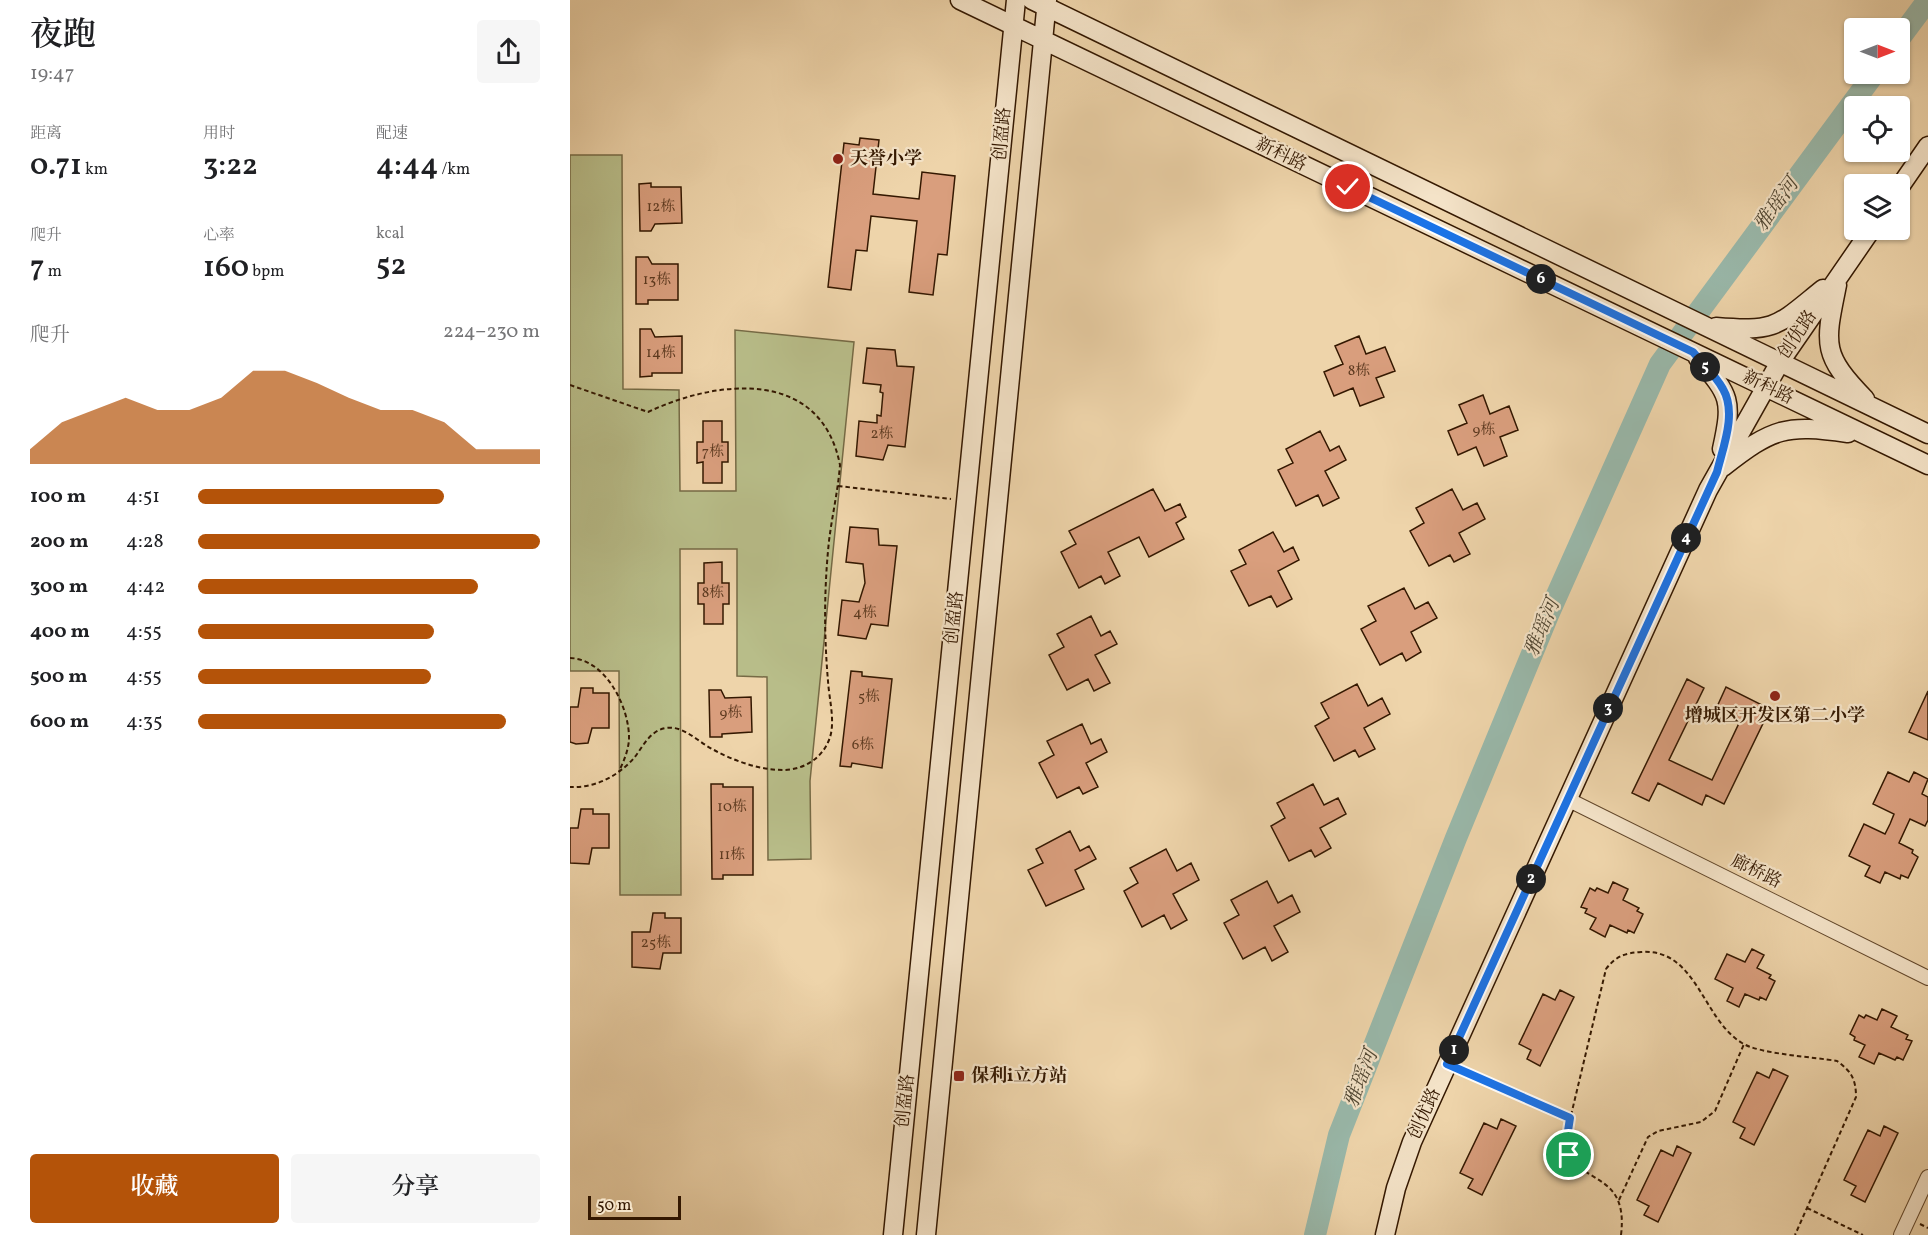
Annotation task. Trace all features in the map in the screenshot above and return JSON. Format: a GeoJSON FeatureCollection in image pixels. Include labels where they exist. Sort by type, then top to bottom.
{"type":"FeatureCollection","features":[{"type":"Feature","properties":{"kind":"street","name":"新科路"},"geometry":{"type":"LineString","coordinates":[[960,0],[1928,465]]}},
{"type":"Feature","properties":{"kind":"street","name":"创盈路"},"geometry":{"type":"LineString","coordinates":[[893,1235],[1016,0]]}},
{"type":"Feature","properties":{"kind":"street","name":"新科路"},"geometry":{"type":"LineString","coordinates":[[1041,2],[1928,434]]}},
{"type":"Feature","properties":{"kind":"street","name":"创盈路"},"geometry":{"type":"LineString","coordinates":[[926,1235],[1042,40],[1041,2]]}},
{"type":"Feature","properties":{"kind":"street"},"geometry":{"type":"LineString","coordinates":[[1909,174],[1928,146]]}},
{"type":"Feature","properties":{"kind":"street","name":"创优路"},"geometry":{"type":"LineString","coordinates":[[1385,1235],[1396,1188],[1412,1142],[1717,472],[1780,362],[1864,240]]}},
{"type":"Feature","properties":{"kind":"street"},"geometry":{"type":"LineString","coordinates":[[1705,326],[1750,330],[1770,327],[1787,318],[1838,277]]}},
{"type":"Feature","properties":{"kind":"street"},"geometry":{"type":"LineString","coordinates":[[1838,277],[1828,333],[1829,350],[1838,369],[1873,408]]}},
{"type":"Feature","properties":{"kind":"street"},"geometry":{"type":"LineString","coordinates":[[1693,352],[1719,382],[1729,405],[1728,421],[1717,472]]}},
{"type":"Feature","properties":{"kind":"street"},"geometry":{"type":"LineString","coordinates":[[1717,472],[1755,442],[1782,430],[1814,428],[1868,436]]}},
{"type":"Feature","properties":{"kind":"street","name":"廊桥路"},"geometry":{"type":"LineString","coordinates":[[1567,799],[1928,978]]}},
{"type":"Feature","properties":{"kind":"street"},"geometry":{"type":"LineString","coordinates":[[1901,1235],[1928,1177]]}},
{"type":"Feature","properties":{"kind":"path"},"geometry":{"type":"LineString","coordinates":[[570,385],[648,412],[675,399],[704,391],[734,388],[764,390],[793,397],[811,408],[831,434],[840,465],[829,541],[825,597],[825,652],[833,723],[830,738],[823,752],[812,762],[798,769],[759,767],[713,750],[680,729],[666,728],[652,734],[634,758],[619,772],[601,783],[570,787]]}},
{"type":"Feature","properties":{"kind":"path"},"geometry":{"type":"LineString","coordinates":[[838,486],[967,500]]}},
{"type":"Feature","properties":{"kind":"path"},"geometry":{"type":"LineString","coordinates":[[570,658],[586,660],[599,667],[608,678],[622,708],[629,741],[619,772]]}},
{"type":"Feature","properties":{"kind":"path"},"geometry":{"type":"LineString","coordinates":[[1621,1235],[1622,1207],[1619,1200],[1605,1183],[1576,1165],[1569,1155],[1566,1144],[1570,1118],[1606,969],[1614,959],[1625,953],[1658,951],[1670,956],[1680,965],[1734,1038],[1744,1044],[1837,1061],[1849,1069],[1856,1082],[1856,1097],[1795,1235]]}},
{"type":"Feature","properties":{"kind":"path"},"geometry":{"type":"LineString","coordinates":[[1619,1200],[1648,1137],[1658,1131],[1701,1122],[1712,1115],[1744,1044]]}},
{"type":"Feature","properties":{"kind":"path"},"geometry":{"type":"LineString","coordinates":[[1447,1064],[1570,1118]]}},
{"type":"Feature","properties":{"kind":"path"},"geometry":{"type":"LineString","coordinates":[[1807,1208],[1863,1235]]}},
{"type":"Feature","properties":{"kind":"green space"},"geometry":{"type":"Polygon","coordinates":[[[570,155],[622,155],[623,389],[679,390],[680,491],[736,491],[735,330],[854,342],[810,781],[811,859],[768,860],[767,677],[737,676],[737,549],[680,549],[681,895],[620,895],[619,671],[570,671],[570,155]]]}},
{"type":"Feature","properties":{"kind":"building"},"geometry":{"type":"Polygon","coordinates":[[[860,138],[879,140],[873,194],[919,199],[922,172],[955,176],[947,255],[938,254],[933,295],[909,292],[917,221],[871,216],[867,251],[856,250],[851,290],[828,287],[844,143],[859,145],[860,138]]]}},
{"type":"Feature","properties":{"kind":"building"},"geometry":{"type":"Polygon","coordinates":[[[651,183],[651,187],[681,187],[682,223],[655,224],[651,231],[640,231],[639,184],[651,183]]]}},
{"type":"Feature","properties":{"kind":"building"},"geometry":{"type":"Polygon","coordinates":[[[636,257],[648,257],[652,264],[678,264],[678,300],[648,300],[648,304],[636,304],[636,257]]]}},
{"type":"Feature","properties":{"kind":"building"},"geometry":{"type":"Polygon","coordinates":[[[640,329],[651,329],[655,337],[682,336],[682,373],[652,373],[652,376],[640,377],[640,329]]]}},
{"type":"Feature","properties":{"kind":"building"},"geometry":{"type":"Polygon","coordinates":[[[1359,336],[1366,354],[1385,347],[1395,371],[1376,378],[1384,397],[1360,406],[1353,388],[1334,396],[1324,372],[1343,364],[1335,346],[1359,336]]]}},
{"type":"Feature","properties":{"kind":"building"},"geometry":{"type":"Polygon","coordinates":[[[867,348],[895,350],[897,366],[914,367],[905,447],[888,445],[883,460],[856,456],[859,421],[877,423],[877,415],[881,416],[883,393],[880,392],[881,385],[863,383],[867,348]]]}},
{"type":"Feature","properties":{"kind":"building"},"geometry":{"type":"Polygon","coordinates":[[[1483,395],[1490,414],[1509,406],[1518,430],[1500,437],[1507,456],[1484,466],[1476,447],[1458,455],[1448,431],[1467,423],[1459,405],[1483,395]]]}},
{"type":"Feature","properties":{"kind":"building"},"geometry":{"type":"Polygon","coordinates":[[[703,421],[722,421],[722,442],[728,442],[728,462],[722,462],[722,483],[703,483],[703,462],[697,463],[697,442],[703,442],[703,421]]]}},
{"type":"Feature","properties":{"kind":"building"},"geometry":{"type":"Polygon","coordinates":[[[1320,431],[1330,451],[1339,446],[1346,460],[1325,471],[1339,498],[1323,506],[1318,495],[1296,506],[1278,470],[1293,463],[1286,449],[1320,431]]]}},
{"type":"Feature","properties":{"kind":"building"},"geometry":{"type":"Polygon","coordinates":[[[1153,489],[1165,511],[1180,504],[1186,517],[1176,523],[1184,539],[1149,557],[1139,537],[1108,552],[1120,576],[1105,584],[1101,576],[1079,588],[1061,552],[1076,544],[1069,531],[1153,489]]]}},
{"type":"Feature","properties":{"kind":"building"},"geometry":{"type":"Polygon","coordinates":[[[1452,489],[1463,510],[1477,503],[1485,519],[1459,533],[1470,554],[1454,562],[1450,555],[1429,566],[1410,531],[1424,523],[1416,508],[1452,489]]]}},
{"type":"Feature","properties":{"kind":"building"},"geometry":{"type":"Polygon","coordinates":[[[850,527],[878,529],[879,545],[897,546],[888,626],[871,624],[866,639],[838,635],[842,600],[859,602],[865,583],[863,564],[846,562],[850,527]]]}},
{"type":"Feature","properties":{"kind":"building"},"geometry":{"type":"Polygon","coordinates":[[[1273,532],[1284,552],[1293,547],[1299,560],[1278,571],[1292,599],[1277,607],[1271,596],[1249,606],[1231,571],[1246,564],[1239,550],[1273,532]]]}},
{"type":"Feature","properties":{"kind":"building"},"geometry":{"type":"Polygon","coordinates":[[[722,562],[722,583],[729,583],[729,604],[723,604],[723,624],[704,624],[704,604],[698,604],[698,583],[704,583],[704,563],[722,562]]]}},
{"type":"Feature","properties":{"kind":"building"},"geometry":{"type":"Polygon","coordinates":[[[1404,588],[1415,609],[1428,602],[1437,618],[1411,632],[1421,652],[1406,661],[1402,653],[1380,665],[1361,629],[1376,621],[1368,606],[1404,588]]]}},
{"type":"Feature","properties":{"kind":"building"},"geometry":{"type":"Polygon","coordinates":[[[1091,616],[1101,636],[1110,631],[1117,644],[1095,655],[1110,683],[1094,691],[1088,679],[1067,690],[1049,655],[1064,647],[1057,634],[1091,616]]]}},
{"type":"Feature","properties":{"kind":"building"},"geometry":{"type":"Polygon","coordinates":[[[851,671],[862,672],[862,676],[892,679],[882,768],[852,763],[851,767],[840,766],[851,671]]]}},
{"type":"Feature","properties":{"kind":"building"},"geometry":{"type":"Polygon","coordinates":[[[1687,679],[1704,688],[1669,760],[1712,780],[1740,721],[1716,709],[1726,687],[1770,709],[1724,804],[1706,795],[1702,805],[1658,783],[1649,801],[1632,793],[1687,679]]]}},
{"type":"Feature","properties":{"kind":"building"},"geometry":{"type":"Polygon","coordinates":[[[1357,684],[1368,706],[1382,698],[1390,714],[1364,728],[1375,749],[1359,757],[1355,750],[1334,761],[1315,726],[1329,718],[1321,703],[1357,684]]]}},
{"type":"Feature","properties":{"kind":"building"},"geometry":{"type":"Polygon","coordinates":[[[581,688],[593,688],[593,693],[609,693],[609,728],[592,728],[588,743],[576,744],[570,742],[570,707],[578,707],[581,688]]]}},
{"type":"Feature","properties":{"kind":"building"},"geometry":{"type":"Polygon","coordinates":[[[709,690],[721,690],[725,698],[751,697],[752,732],[710,737],[709,690]]]}},
{"type":"Feature","properties":{"kind":"building"},"geometry":{"type":"Polygon","coordinates":[[[1928,691],[1928,740],[1909,732],[1928,691]]]}},
{"type":"Feature","properties":{"kind":"building"},"geometry":{"type":"Polygon","coordinates":[[[1082,724],[1091,744],[1101,739],[1107,752],[1086,763],[1098,787],[1083,794],[1079,787],[1057,798],[1039,763],[1054,755],[1047,741],[1082,724]]]}},
{"type":"Feature","properties":{"kind":"building"},"geometry":{"type":"Polygon","coordinates":[[[1888,772],[1909,782],[1914,772],[1928,779],[1922,794],[1928,797],[1928,820],[1925,826],[1910,819],[1899,843],[1913,850],[1912,853],[1918,857],[1908,878],[1901,875],[1900,879],[1885,872],[1880,883],[1865,876],[1870,866],[1849,856],[1864,824],[1885,834],[1890,824],[1894,814],[1873,804],[1888,772]]]}},
{"type":"Feature","properties":{"kind":"building"},"geometry":{"type":"Polygon","coordinates":[[[711,784],[723,784],[723,787],[753,787],[753,875],[723,875],[723,879],[712,879],[711,784]]]}},
{"type":"Feature","properties":{"kind":"building"},"geometry":{"type":"Polygon","coordinates":[[[1313,784],[1324,805],[1338,798],[1346,814],[1320,828],[1331,848],[1315,857],[1311,850],[1289,861],[1271,826],[1285,818],[1277,803],[1313,784]]]}},
{"type":"Feature","properties":{"kind":"building"},"geometry":{"type":"Polygon","coordinates":[[[581,809],[593,809],[593,814],[609,814],[609,848],[592,848],[589,864],[570,863],[570,828],[578,828],[581,809]]]}},
{"type":"Feature","properties":{"kind":"building"},"geometry":{"type":"Polygon","coordinates":[[[1070,831],[1080,851],[1089,846],[1096,859],[1075,870],[1084,889],[1046,906],[1028,870],[1043,863],[1036,849],[1070,831]]]}},
{"type":"Feature","properties":{"kind":"building"},"geometry":{"type":"Polygon","coordinates":[[[1166,849],[1177,871],[1191,863],[1199,880],[1173,894],[1187,920],[1171,929],[1164,915],[1142,927],[1124,891],[1138,883],[1130,868],[1166,849]]]}},
{"type":"Feature","properties":{"kind":"building"},"geometry":{"type":"Polygon","coordinates":[[[1267,881],[1278,903],[1292,895],[1300,912],[1274,926],[1288,952],[1272,961],[1265,947],[1243,959],[1224,923],[1239,915],[1231,900],[1267,881]]]}},
{"type":"Feature","properties":{"kind":"building"},"geometry":{"type":"Polygon","coordinates":[[[1613,882],[1628,889],[1623,900],[1639,908],[1637,911],[1643,914],[1634,933],[1628,930],[1627,933],[1610,925],[1605,937],[1590,929],[1596,918],[1585,913],[1587,909],[1581,907],[1590,888],[1595,891],[1597,888],[1608,893],[1613,882]]]}},
{"type":"Feature","properties":{"kind":"building"},"geometry":{"type":"Polygon","coordinates":[[[653,913],[665,913],[665,918],[681,918],[681,953],[663,953],[660,969],[632,967],[632,932],[650,932],[653,913]]]}},
{"type":"Feature","properties":{"kind":"building"},"geometry":{"type":"Polygon","coordinates":[[[1752,949],[1764,955],[1757,968],[1771,975],[1769,978],[1775,981],[1766,1000],[1760,997],[1759,1000],[1745,994],[1739,1007],[1727,1001],[1733,988],[1715,979],[1727,954],[1745,962],[1752,949]]]}},
{"type":"Feature","properties":{"kind":"building"},"geometry":{"type":"Polygon","coordinates":[[[1560,990],[1574,997],[1540,1066],[1527,1059],[1531,1050],[1519,1044],[1543,994],[1555,1000],[1560,990]]]}},
{"type":"Feature","properties":{"kind":"building"},"geometry":{"type":"Polygon","coordinates":[[[1882,1009],[1897,1016],[1891,1027],[1908,1035],[1906,1039],[1912,1041],[1903,1060],[1897,1057],[1895,1060],[1879,1053],[1874,1064],[1859,1057],[1865,1045],[1854,1040],[1855,1037],[1850,1034],[1859,1015],[1864,1018],[1866,1015],[1877,1020],[1882,1009]]]}},
{"type":"Feature","properties":{"kind":"building"},"geometry":{"type":"Polygon","coordinates":[[[1773,1069],[1788,1076],[1754,1145],[1740,1138],[1745,1128],[1733,1122],[1757,1072],[1769,1078],[1773,1069]]]}},
{"type":"Feature","properties":{"kind":"building"},"geometry":{"type":"Polygon","coordinates":[[[1501,1119],[1516,1126],[1482,1195],[1468,1188],[1473,1179],[1460,1173],[1484,1123],[1497,1129],[1501,1119]]]}},
{"type":"Feature","properties":{"kind":"building"},"geometry":{"type":"Polygon","coordinates":[[[1884,1126],[1898,1133],[1865,1202],[1851,1195],[1856,1186],[1844,1180],[1868,1130],[1880,1136],[1884,1126]]]}},
{"type":"Feature","properties":{"kind":"building"},"geometry":{"type":"Polygon","coordinates":[[[1677,1146],[1691,1153],[1658,1222],[1644,1215],[1649,1206],[1637,1200],[1661,1150],[1673,1156],[1677,1146]]]}},
{"type":"Feature","properties":{"kind":"waterway","name":"雅瑶河"},"geometry":{"type":"LineString","coordinates":[[1910,24],[1928,0]]}},
{"type":"Feature","properties":{"kind":"waterway","name":"雅瑶河"},"geometry":{"type":"LineString","coordinates":[[1315,1235],[1339,1135],[1456,838],[1548,615],[1660,364],[1867,84]]}},
{"type":"Feature","properties":{"kind":"place","name":"天誉小学"},"geometry":{"type":"Point","coordinates":[838,159]}},
{"type":"Feature","properties":{"kind":"place","name":"增城区开发区第二小学"},"geometry":{"type":"Point","coordinates":[1775,696]}},
{"type":"Feature","properties":{"kind":"place","name":"保利i立方站"},"geometry":{"type":"Point","coordinates":[959,1076]}},
{"type":"Feature","properties":{"kind":"route"},"geometry":{"type":"LineString","coordinates":[[1348,187],[1693,352],[1724,389],[1729,405],[1728,421],[1717,472],[1447,1064],[1570,1118],[1566,1144],[1569,1155]]}}]}
